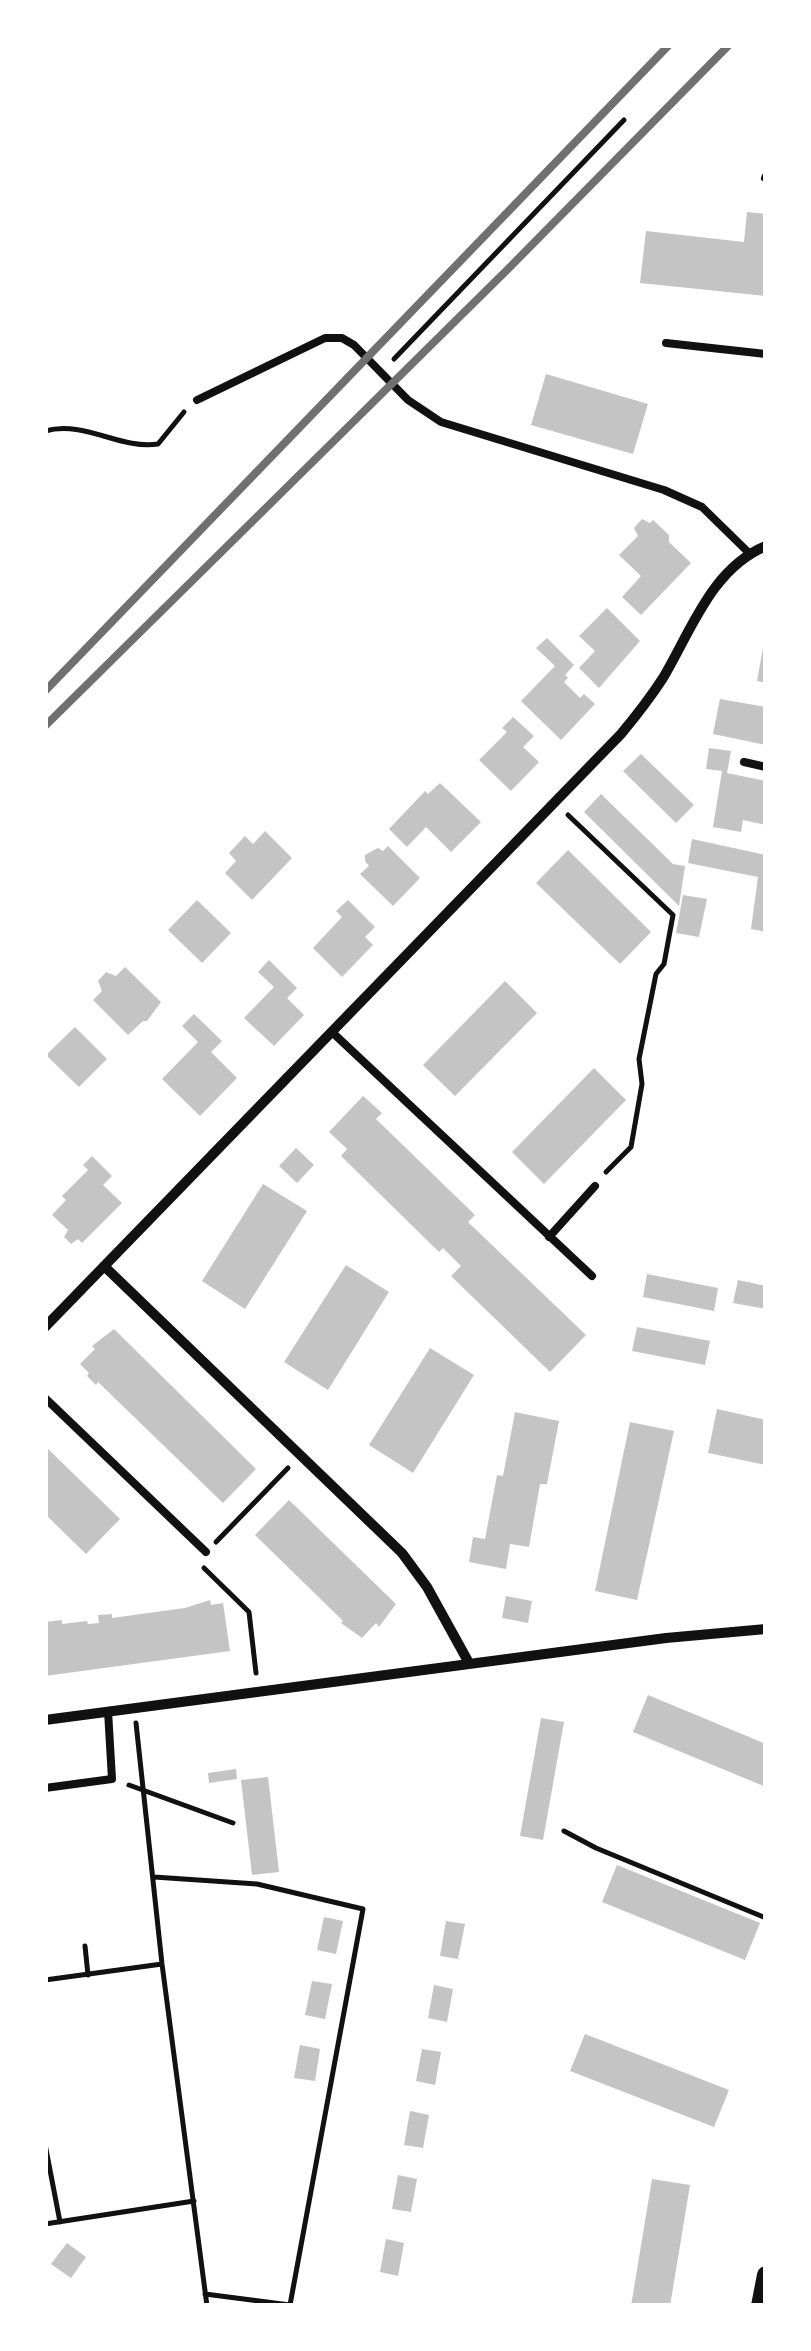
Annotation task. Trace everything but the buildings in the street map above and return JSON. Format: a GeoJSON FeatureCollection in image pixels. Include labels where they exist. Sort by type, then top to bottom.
{"type":"FeatureCollection","features":[{"type":"Feature","properties":{"kind":"street"},"geometry":{"type":"LineString","coordinates":[[45,1327],[646,705],[713,590],[749,553],[766,546]]}},
{"type":"Feature","properties":{"kind":"street"},"geometry":{"type":"LineString","coordinates":[[104,1266],[402,1553],[428,1587],[469,1663]]}},
{"type":"Feature","properties":{"kind":"street"},"geometry":{"type":"LineString","coordinates":[[45,1720],[666,1638],[766,1630]]}},
{"type":"Feature","properties":{"kind":"street"},"geometry":{"type":"LineString","coordinates":[[760,2306],[766,2276]]}},
{"type":"Feature","properties":{"kind":"lane"},"geometry":{"type":"LineString","coordinates":[[197,400],[325,338],[342,338],[354,345],[408,400],[441,422],[664,490],[702,507],[749,553]]}},
{"type":"Feature","properties":{"kind":"lane"},"geometry":{"type":"LineString","coordinates":[[666,343],[766,354]]}},
{"type":"Feature","properties":{"kind":"lane"},"geometry":{"type":"LineString","coordinates":[[744,762],[766,767]]}},
{"type":"Feature","properties":{"kind":"lane"},"geometry":{"type":"LineString","coordinates":[[333,1033],[592,1276]]}},
{"type":"Feature","properties":{"kind":"lane"},"geometry":{"type":"LineString","coordinates":[[549,1237],[595,1186]]}},
{"type":"Feature","properties":{"kind":"lane"},"geometry":{"type":"LineString","coordinates":[[45,1398],[206,1552]]}},
{"type":"Feature","properties":{"kind":"lane"},"geometry":{"type":"LineString","coordinates":[[45,1788],[112,1779],[108,1711]]}},
{"type":"Feature","properties":{"kind":"path"},"geometry":{"type":"LineString","coordinates":[[381,372],[624,120]]}},
{"type":"Feature","properties":{"kind":"path"},"geometry":{"type":"LineString","coordinates":[[45,430],[57,427],[96,432],[139,447],[158,444],[174,420],[197,400]]}},
{"type":"Feature","properties":{"kind":"path"},"geometry":{"type":"LineString","coordinates":[[555,802],[673,914],[639,1059],[642,1084],[631,1147],[595,1186]]}},
{"type":"Feature","properties":{"kind":"path"},"geometry":{"type":"LineString","coordinates":[[258,1693],[249,1612],[198,1561],[301,1455]]}},
{"type":"Feature","properties":{"kind":"path"},"geometry":{"type":"LineString","coordinates":[[134,1708],[162,1964],[207,2306]]}},
{"type":"Feature","properties":{"kind":"path"},"geometry":{"type":"LineString","coordinates":[[143,1790],[232,1823]]}},
{"type":"Feature","properties":{"kind":"path"},"geometry":{"type":"LineString","coordinates":[[564,1831],[766,1918]]}},
{"type":"Feature","properties":{"kind":"path"},"geometry":{"type":"LineString","coordinates":[[154,1876],[258,1884],[363,1908],[290,2304],[205,2294]]}},
{"type":"Feature","properties":{"kind":"path"},"geometry":{"type":"LineString","coordinates":[[85,1946],[88,1974]]}},
{"type":"Feature","properties":{"kind":"path"},"geometry":{"type":"LineString","coordinates":[[45,1980],[162,1964]]}},
{"type":"Feature","properties":{"kind":"path"},"geometry":{"type":"LineString","coordinates":[[45,2144],[60,2222]]}},
{"type":"Feature","properties":{"kind":"path"},"geometry":{"type":"LineString","coordinates":[[45,2224],[194,2201]]}},
{"type":"Feature","properties":{"kind":"railway"},"geometry":{"type":"LineString","coordinates":[[45,691],[669,45]]}},
{"type":"Feature","properties":{"kind":"railway"},"geometry":{"type":"LineString","coordinates":[[45,726],[729,45]]}}]}
